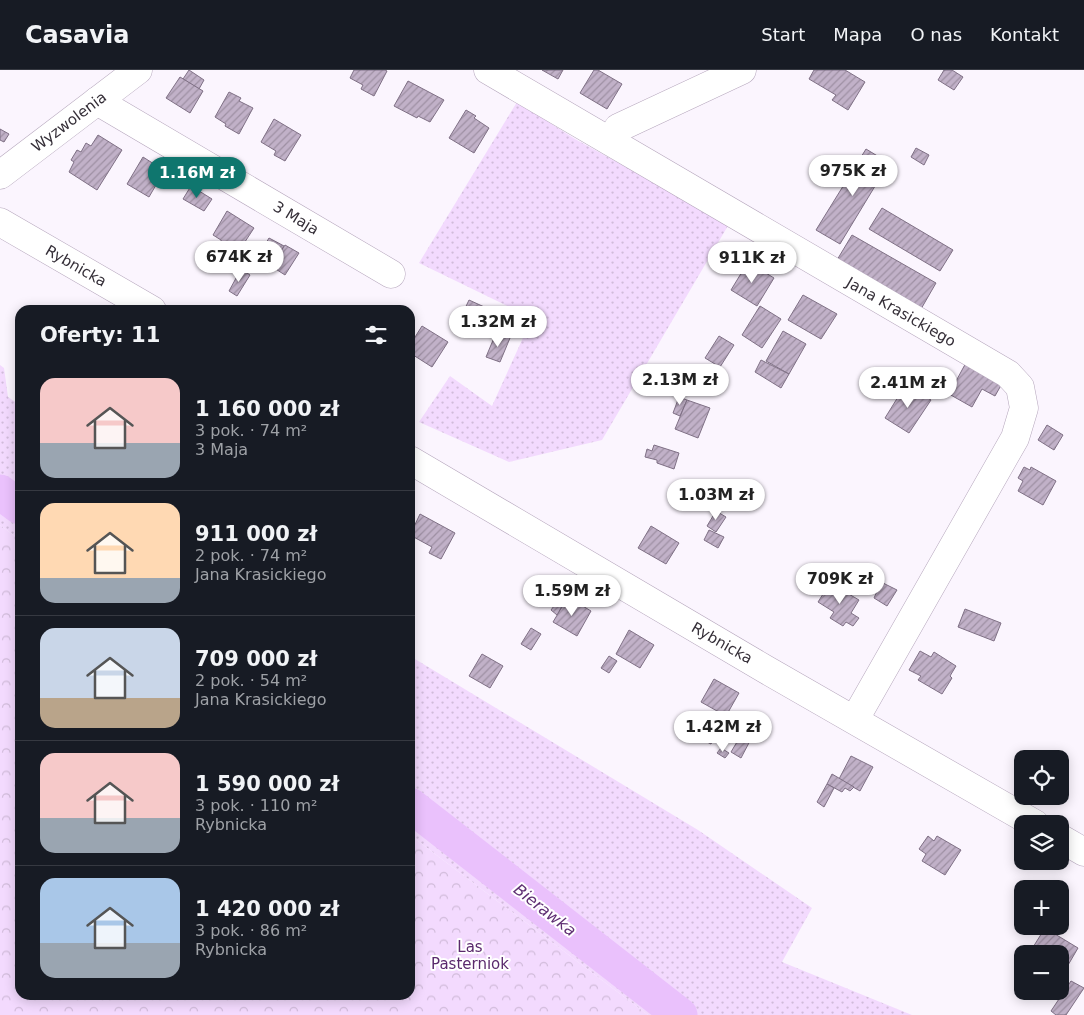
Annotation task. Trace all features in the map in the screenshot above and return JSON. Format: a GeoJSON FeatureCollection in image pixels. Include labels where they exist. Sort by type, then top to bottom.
{"type":"FeatureCollection","features":[{"type":"Feature","properties":{"kind":"street","name":"Wyzwolenia"},"geometry":{"type":"LineString","coordinates":[[0,175],[138,70]]}},
{"type":"Feature","properties":{"kind":"street","name":"Jana Krasickiego"},"geometry":{"type":"LineString","coordinates":[[488,70],[1008,374],[1020,388],[1024,408],[1015,438],[855,719]]}},
{"type":"Feature","properties":{"kind":"street"},"geometry":{"type":"LineString","coordinates":[[611,141],[618,128],[742,70]]}},
{"type":"Feature","properties":{"kind":"street","name":"3 Maja"},"geometry":{"type":"LineString","coordinates":[[97,101],[391,274]]}},
{"type":"Feature","properties":{"kind":"street","name":"Rybnicka"},"geometry":{"type":"LineString","coordinates":[[0,222],[143,305]]}},
{"type":"Feature","properties":{"kind":"street","name":"Rybnicka"},"geometry":{"type":"LineString","coordinates":[[415,463],[765,669],[1020,815]]}},
{"type":"Feature","properties":{"kind":"street"},"geometry":{"type":"LineString","coordinates":[[1069,843],[1084,852]]}},
{"type":"Feature","properties":{"kind":"green space"},"geometry":{"type":"Polygon","coordinates":[[[517,102],[575,139],[729,224],[602,440],[509,462],[419,422],[450,376],[492,406],[532,318],[419,263],[517,102]]]}},
{"type":"Feature","properties":{"kind":"green space"},"geometry":{"type":"Polygon","coordinates":[[[0,365],[4,368],[8,397],[15,402],[15,536],[0,525],[0,365]]]}},
{"type":"Feature","properties":{"kind":"green space","name":"Las Pasterniok"},"geometry":{"type":"Polygon","coordinates":[[[0,525],[15,536],[15,1000],[415,1000],[415,839],[648,1015],[0,1015],[0,525]]]}},
{"type":"Feature","properties":{"kind":"green space"},"geometry":{"type":"Polygon","coordinates":[[[415,659],[698,830],[812,908],[782,962],[912,1015],[648,1015],[415,839],[415,659]]]}},
{"type":"Feature","properties":{"kind":"building"},"geometry":{"type":"Polygon","coordinates":[[[189,70],[204,80],[199,89],[183,79],[189,70]]]}},
{"type":"Feature","properties":{"kind":"building"},"geometry":{"type":"Polygon","coordinates":[[[354,70],[387,71],[374,96],[361,89],[363,85],[350,78],[354,70]]]}},
{"type":"Feature","properties":{"kind":"building"},"geometry":{"type":"Polygon","coordinates":[[[542,70],[563,70],[558,79],[542,70]]]}},
{"type":"Feature","properties":{"kind":"building"},"geometry":{"type":"Polygon","coordinates":[[[594,70],[598,70],[622,84],[607,109],[580,93],[594,70]]]}},
{"type":"Feature","properties":{"kind":"building"},"geometry":{"type":"Polygon","coordinates":[[[814,70],[845,70],[865,82],[848,110],[832,100],[836,95],[809,79],[814,70]]]}},
{"type":"Feature","properties":{"kind":"building"},"geometry":{"type":"Polygon","coordinates":[[[944,70],[952,70],[963,77],[954,90],[938,80],[944,70]]]}},
{"type":"Feature","properties":{"kind":"building"},"geometry":{"type":"Polygon","coordinates":[[[180,77],[203,91],[190,113],[166,98],[180,77]]]}},
{"type":"Feature","properties":{"kind":"building"},"geometry":{"type":"Polygon","coordinates":[[[408,81],[444,100],[430,122],[418,116],[417,118],[394,106],[408,81]]]}},
{"type":"Feature","properties":{"kind":"building"},"geometry":{"type":"Polygon","coordinates":[[[229,92],[241,98],[239,101],[253,108],[239,134],[225,126],[226,124],[215,117],[229,92]]]}},
{"type":"Feature","properties":{"kind":"building"},"geometry":{"type":"Polygon","coordinates":[[[466,110],[489,128],[474,153],[449,138],[466,110]]]}},
{"type":"Feature","properties":{"kind":"building"},"geometry":{"type":"Polygon","coordinates":[[[274,119],[301,135],[285,161],[274,155],[276,151],[261,142],[274,119]]]}},
{"type":"Feature","properties":{"kind":"building"},"geometry":{"type":"Polygon","coordinates":[[[0,129],[9,134],[4,142],[0,140],[0,129]]]}},
{"type":"Feature","properties":{"kind":"building"},"geometry":{"type":"Polygon","coordinates":[[[98,135],[122,150],[97,190],[69,172],[74,162],[71,160],[77,150],[81,152],[86,143],[91,146],[98,135]]]}},
{"type":"Feature","properties":{"kind":"building"},"geometry":{"type":"Polygon","coordinates":[[[916,148],[929,155],[924,165],[911,157],[916,148]]]}},
{"type":"Feature","properties":{"kind":"building"},"geometry":{"type":"Polygon","coordinates":[[[866,149],[889,163],[840,244],[816,230],[866,149]]]}},
{"type":"Feature","properties":{"kind":"building"},"geometry":{"type":"Polygon","coordinates":[[[143,157],[154,164],[152,167],[163,173],[149,197],[127,184],[143,157]]]}},
{"type":"Feature","properties":{"kind":"building"},"geometry":{"type":"Polygon","coordinates":[[[191,186],[212,199],[204,211],[183,199],[191,186]]]}},
{"type":"Feature","properties":{"kind":"building"},"geometry":{"type":"Polygon","coordinates":[[[882,208],[953,250],[940,271],[869,229],[882,208]]]}},
{"type":"Feature","properties":{"kind":"building"},"geometry":{"type":"Polygon","coordinates":[[[227,211],[254,228],[239,251],[222,245],[221,240],[213,235],[227,211]]]}},
{"type":"Feature","properties":{"kind":"building"},"geometry":{"type":"Polygon","coordinates":[[[852,235],[936,283],[921,309],[837,260],[852,235]]]}},
{"type":"Feature","properties":{"kind":"building"},"geometry":{"type":"Polygon","coordinates":[[[269,238],[284,246],[269,271],[254,263],[269,238]]]}},
{"type":"Feature","properties":{"kind":"building"},"geometry":{"type":"Polygon","coordinates":[[[285,245],[299,253],[285,275],[271,266],[285,245]]]}},
{"type":"Feature","properties":{"kind":"building"},"geometry":{"type":"Polygon","coordinates":[[[748,262],[774,278],[757,306],[731,290],[748,262]]]}},
{"type":"Feature","properties":{"kind":"building"},"geometry":{"type":"Polygon","coordinates":[[[241,269],[250,275],[237,296],[229,291],[241,269]]]}},
{"type":"Feature","properties":{"kind":"building"},"geometry":{"type":"Polygon","coordinates":[[[803,295],[837,314],[821,339],[788,320],[803,295]]]}},
{"type":"Feature","properties":{"kind":"building"},"geometry":{"type":"Polygon","coordinates":[[[469,300],[515,321],[506,338],[461,317],[469,300]]]}},
{"type":"Feature","properties":{"kind":"building"},"geometry":{"type":"Polygon","coordinates":[[[760,306],[781,319],[762,348],[742,335],[760,306]]]}},
{"type":"Feature","properties":{"kind":"building"},"geometry":{"type":"Polygon","coordinates":[[[422,326],[448,342],[432,367],[415,356],[415,337],[422,326]]]}},
{"type":"Feature","properties":{"kind":"building"},"geometry":{"type":"Polygon","coordinates":[[[783,331],[806,344],[789,374],[766,361],[783,331]]]}},
{"type":"Feature","properties":{"kind":"building"},"geometry":{"type":"Polygon","coordinates":[[[496,333],[510,338],[500,362],[486,357],[496,333]]]}},
{"type":"Feature","properties":{"kind":"building"},"geometry":{"type":"Polygon","coordinates":[[[719,336],[734,345],[720,367],[705,358],[719,336]]]}},
{"type":"Feature","properties":{"kind":"building"},"geometry":{"type":"Polygon","coordinates":[[[968,359],[1004,380],[995,396],[982,389],[972,407],[949,394],[968,359]]]}},
{"type":"Feature","properties":{"kind":"building"},"geometry":{"type":"Polygon","coordinates":[[[761,360],[789,374],[781,388],[755,372],[761,360]]]}},
{"type":"Feature","properties":{"kind":"building"},"geometry":{"type":"Polygon","coordinates":[[[906,384],[931,400],[909,433],[885,418],[906,384]]]}},
{"type":"Feature","properties":{"kind":"building"},"geometry":{"type":"Polygon","coordinates":[[[679,397],[687,400],[680,416],[673,413],[679,397]]]}},
{"type":"Feature","properties":{"kind":"building"},"geometry":{"type":"Polygon","coordinates":[[[687,400],[710,408],[698,438],[675,429],[687,400]]]}},
{"type":"Feature","properties":{"kind":"building"},"geometry":{"type":"Polygon","coordinates":[[[1047,425],[1063,435],[1054,450],[1038,440],[1047,425]]]}},
{"type":"Feature","properties":{"kind":"building"},"geometry":{"type":"Polygon","coordinates":[[[654,445],[679,453],[674,469],[657,463],[657,460],[645,457],[647,449],[652,451],[654,445]]]}},
{"type":"Feature","properties":{"kind":"building"},"geometry":{"type":"Polygon","coordinates":[[[1024,467],[1030,470],[1031,467],[1056,481],[1043,505],[1018,491],[1023,481],[1018,478],[1024,467]]]}},
{"type":"Feature","properties":{"kind":"building"},"geometry":{"type":"Polygon","coordinates":[[[716,511],[726,517],[716,532],[707,526],[716,511]]]}},
{"type":"Feature","properties":{"kind":"building"},"geometry":{"type":"Polygon","coordinates":[[[420,514],[455,533],[441,559],[429,553],[432,547],[415,538],[415,524],[420,514]]]}},
{"type":"Feature","properties":{"kind":"building"},"geometry":{"type":"Polygon","coordinates":[[[651,526],[679,543],[666,564],[638,548],[651,526]]]}},
{"type":"Feature","properties":{"kind":"building"},"geometry":{"type":"Polygon","coordinates":[[[709,530],[724,537],[718,548],[704,540],[709,530]]]}},
{"type":"Feature","properties":{"kind":"building"},"geometry":{"type":"Polygon","coordinates":[[[881,582],[897,590],[887,606],[874,598],[881,582]]]}},
{"type":"Feature","properties":{"kind":"building"},"geometry":{"type":"Polygon","coordinates":[[[830,583],[859,600],[851,613],[859,618],[853,626],[846,622],[843,626],[830,618],[834,612],[818,602],[830,583]]]}},
{"type":"Feature","properties":{"kind":"building"},"geometry":{"type":"Polygon","coordinates":[[[568,597],[591,611],[577,636],[553,622],[568,597]]]}},
{"type":"Feature","properties":{"kind":"building"},"geometry":{"type":"Polygon","coordinates":[[[557,602],[562,606],[557,615],[551,610],[557,602]]]}},
{"type":"Feature","properties":{"kind":"building"},"geometry":{"type":"Polygon","coordinates":[[[965,609],[1001,623],[994,641],[958,627],[965,609]]]}},
{"type":"Feature","properties":{"kind":"building"},"geometry":{"type":"Polygon","coordinates":[[[531,628],[541,634],[531,650],[521,644],[531,628]]]}},
{"type":"Feature","properties":{"kind":"building"},"geometry":{"type":"Polygon","coordinates":[[[629,630],[654,645],[640,668],[616,654],[629,630]]]}},
{"type":"Feature","properties":{"kind":"building"},"geometry":{"type":"Polygon","coordinates":[[[920,651],[931,657],[934,652],[956,666],[950,676],[952,678],[942,694],[918,680],[921,676],[909,670],[920,651]]]}},
{"type":"Feature","properties":{"kind":"building"},"geometry":{"type":"Polygon","coordinates":[[[482,654],[503,666],[490,688],[469,676],[482,654]]]}},
{"type":"Feature","properties":{"kind":"building"},"geometry":{"type":"Polygon","coordinates":[[[609,656],[617,661],[609,673],[601,668],[609,656]]]}},
{"type":"Feature","properties":{"kind":"building"},"geometry":{"type":"Polygon","coordinates":[[[714,679],[739,693],[726,716],[701,702],[714,679]]]}},
{"type":"Feature","properties":{"kind":"building"},"geometry":{"type":"Polygon","coordinates":[[[747,725],[762,734],[757,741],[751,739],[741,758],[731,752],[747,725]]]}},
{"type":"Feature","properties":{"kind":"building"},"geometry":{"type":"Polygon","coordinates":[[[702,727],[716,734],[711,744],[697,737],[702,727]]]}},
{"type":"Feature","properties":{"kind":"building"},"geometry":{"type":"Polygon","coordinates":[[[721,748],[729,753],[725,758],[717,753],[721,748]]]}},
{"type":"Feature","properties":{"kind":"building"},"geometry":{"type":"Polygon","coordinates":[[[851,756],[873,767],[860,791],[839,779],[851,756]]]}},
{"type":"Feature","properties":{"kind":"building"},"geometry":{"type":"Polygon","coordinates":[[[832,774],[854,787],[850,791],[845,788],[842,792],[827,784],[832,774]]]}},
{"type":"Feature","properties":{"kind":"building"},"geometry":{"type":"Polygon","coordinates":[[[827,784],[834,788],[824,807],[817,802],[827,784]]]}},
{"type":"Feature","properties":{"kind":"building"},"geometry":{"type":"Polygon","coordinates":[[[928,836],[934,841],[937,836],[961,850],[945,875],[922,861],[926,854],[919,849],[928,836]]]}},
{"type":"Feature","properties":{"kind":"building"},"geometry":{"type":"Polygon","coordinates":[[[1041,935],[1057,935],[1078,948],[1069,963],[1069,945],[1034,945],[1041,935]]]}},
{"type":"Feature","properties":{"kind":"building"},"geometry":{"type":"Polygon","coordinates":[[[1071,981],[1084,988],[1066,1015],[1056,1015],[1051,1011],[1058,1000],[1069,1000],[1069,984],[1071,981]]]}},
{"type":"Feature","properties":{"kind":"waterway","name":"Bierawka"},"geometry":{"type":"LineString","coordinates":[[0,492],[15,503]]}},
{"type":"Feature","properties":{"kind":"waterway","name":"Bierawka"},"geometry":{"type":"LineString","coordinates":[[415,809],[680,1015]]}}]}
